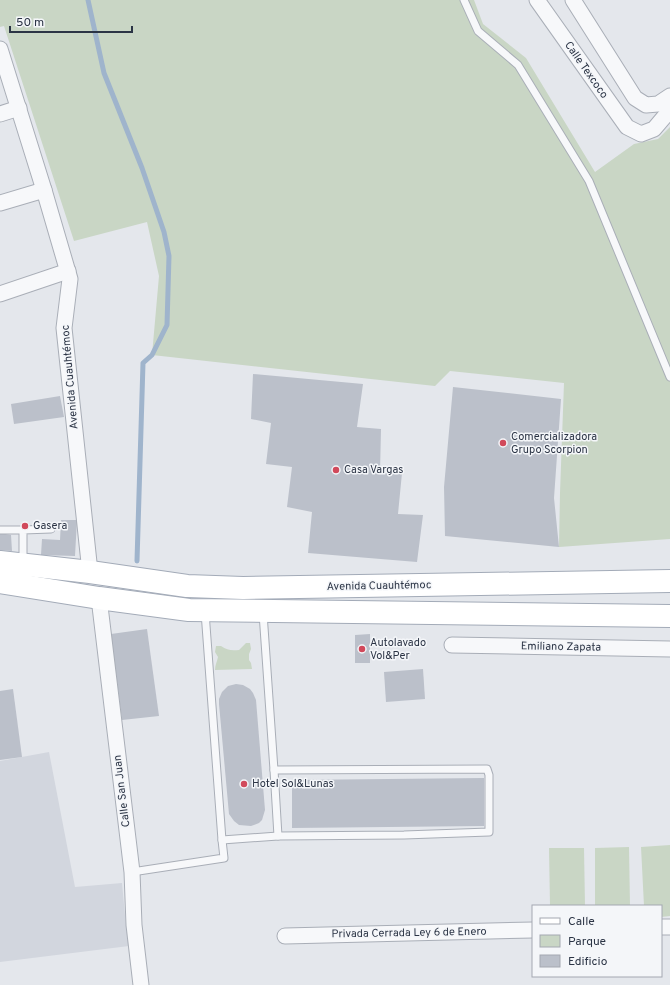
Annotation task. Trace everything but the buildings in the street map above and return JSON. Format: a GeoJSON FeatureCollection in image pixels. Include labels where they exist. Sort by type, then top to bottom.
{"type":"FeatureCollection","features":[{"type":"Feature","properties":{"kind":"main road","name":"Avenida Cuauhtémoc"},"geometry":{"type":"LineString","coordinates":[[0,562],[90,572],[187,586],[243,588],[670,581]]}},
{"type":"Feature","properties":{"kind":"main road"},"geometry":{"type":"LineString","coordinates":[[0,582],[98,598],[189,610],[670,616]]}},
{"type":"Feature","properties":{"kind":"street","name":"Calle Texcoco"},"geometry":{"type":"LineString","coordinates":[[537,0],[627,127],[640,134],[654,129],[670,110]]}},
{"type":"Feature","properties":{"kind":"street"},"geometry":{"type":"LineString","coordinates":[[573,0],[635,98],[646,105],[658,104],[670,96]]}},
{"type":"Feature","properties":{"kind":"street","name":"Avenida Cuauhtémoc"},"geometry":{"type":"LineString","coordinates":[[0,48],[70,279],[64,328],[90,572]]}},
{"type":"Feature","properties":{"kind":"street"},"geometry":{"type":"LineString","coordinates":[[0,114],[19,108]]}},
{"type":"Feature","properties":{"kind":"street"},"geometry":{"type":"LineString","coordinates":[[0,204],[44,190]]}},
{"type":"Feature","properties":{"kind":"street"},"geometry":{"type":"LineString","coordinates":[[0,294],[68,271]]}},
{"type":"Feature","properties":{"kind":"street","name":"Calle San Juan"},"geometry":{"type":"LineString","coordinates":[[98,598],[132,872],[134,925],[141,985]]}},
{"type":"Feature","properties":{"kind":"street","name":"Emiliano Zapata"},"geometry":{"type":"LineString","coordinates":[[452,645],[670,649]]}},
{"type":"Feature","properties":{"kind":"street","name":"Privada Cerrada Ley 6 de Enero"},"geometry":{"type":"LineString","coordinates":[[285,936],[532,930]]}},
{"type":"Feature","properties":{"kind":"lane"},"geometry":{"type":"LineString","coordinates":[[464,0],[478,31],[518,65],[589,181],[670,377]]}},
{"type":"Feature","properties":{"kind":"lane"},"geometry":{"type":"LineString","coordinates":[[0,530],[51,530]]}},
{"type":"Feature","properties":{"kind":"lane"},"geometry":{"type":"LineString","coordinates":[[23,530],[24,565]]}},
{"type":"Feature","properties":{"kind":"lane"},"geometry":{"type":"LineString","coordinates":[[132,872],[224,858],[205,610]]}},
{"type":"Feature","properties":{"kind":"lane"},"geometry":{"type":"LineString","coordinates":[[263,611],[278,836]]}},
{"type":"Feature","properties":{"kind":"lane"},"geometry":{"type":"LineString","coordinates":[[222,840],[278,836],[404,836],[489,832],[487,768],[274,770]]}},
{"type":"Feature","properties":{"kind":"shaded area"},"geometry":{"type":"Polygon","coordinates":[[[49,752],[75,887],[122,883],[129,946],[0,962],[0,761],[49,752]]]}},
{"type":"Feature","properties":{"kind":"green space"},"geometry":{"type":"Polygon","coordinates":[[[0,0],[474,0],[483,24],[526,58],[595,172],[634,144],[658,139],[670,127],[670,539],[559,547],[564,383],[450,371],[435,386],[152,355],[159,276],[147,222],[74,241],[4,26],[0,27],[0,0]]]}},
{"type":"Feature","properties":{"kind":"green space"},"geometry":{"type":"Polygon","coordinates":[[[246,643],[250,643],[251,649],[249,660],[252,669],[215,670],[218,657],[215,652],[216,646],[221,646],[229,650],[239,650],[246,643]]]}},
{"type":"Feature","properties":{"kind":"green space"},"geometry":{"type":"Polygon","coordinates":[[[670,845],[670,916],[662,917],[662,905],[644,905],[641,847],[670,845]]]}},
{"type":"Feature","properties":{"kind":"green space"},"geometry":{"type":"Polygon","coordinates":[[[629,847],[630,905],[595,905],[595,848],[629,847]]]}},
{"type":"Feature","properties":{"kind":"green space"},"geometry":{"type":"Polygon","coordinates":[[[549,848],[584,848],[585,905],[550,905],[549,848]]]}},
{"type":"Feature","properties":{"kind":"waterway"},"geometry":{"type":"LineString","coordinates":[[88,0],[104,73],[142,168],[164,232],[169,256],[167,325],[152,355],[143,363],[137,561]]}},
{"type":"Feature","properties":{"kind":"place","name":"Comercializadora Grupo Scorpion"},"geometry":{"type":"Point","coordinates":[503,443]}},
{"type":"Feature","properties":{"kind":"place","name":"Casa Vargas"},"geometry":{"type":"Point","coordinates":[336,470]}},
{"type":"Feature","properties":{"kind":"place","name":"Gasera"},"geometry":{"type":"Point","coordinates":[25,526]}},
{"type":"Feature","properties":{"kind":"place","name":"Autolavado Vol&Per"},"geometry":{"type":"Point","coordinates":[362,649]}},
{"type":"Feature","properties":{"kind":"place","name":"Hotel Sol&Lunas"},"geometry":{"type":"Point","coordinates":[244,784]}}]}
